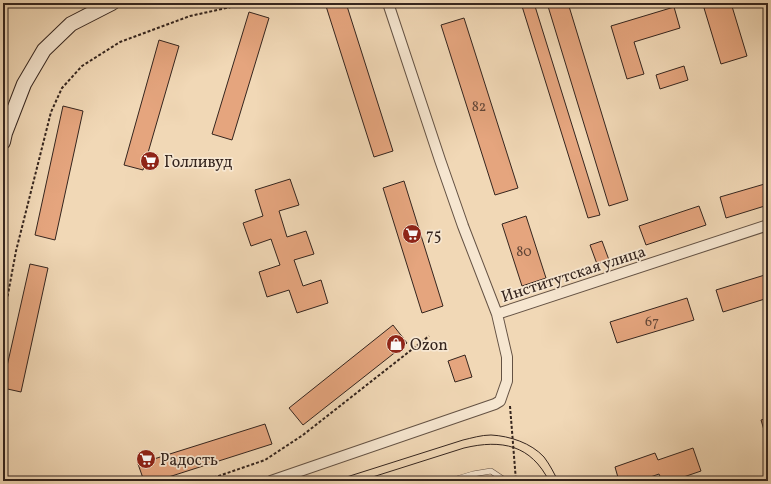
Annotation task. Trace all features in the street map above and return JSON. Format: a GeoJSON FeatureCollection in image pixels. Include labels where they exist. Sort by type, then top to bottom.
{"type":"FeatureCollection","features":[{"type":"Feature","properties":{"kind":"main road"},"geometry":{"type":"LineString","coordinates":[[3,142],[24,84],[44,50],[71,24],[112,3]]}},
{"type":"Feature","properties":{"kind":"street"},"geometry":{"type":"LineString","coordinates":[[388,3],[440,160],[497,314]]}},
{"type":"Feature","properties":{"kind":"street","name":"Институтская улица"},"geometry":{"type":"LineString","coordinates":[[271,481],[487,407],[500,401],[507,382],[507,357],[497,314],[768,225]]}},
{"type":"Feature","properties":{"kind":"lane"},"geometry":{"type":"LineString","coordinates":[[450,481],[472,474],[492,471],[506,481]]}},
{"type":"Feature","properties":{"kind":"path"},"geometry":{"type":"LineString","coordinates":[[3,321],[16,251],[49,119],[62,88],[82,66],[120,42],[190,16],[249,3]]}},
{"type":"Feature","properties":{"kind":"path"},"geometry":{"type":"LineString","coordinates":[[204,481],[265,460],[303,435],[429,336]]}},
{"type":"Feature","properties":{"kind":"path"},"geometry":{"type":"LineString","coordinates":[[509,402],[516,481]]}},
{"type":"Feature","properties":{"kind":"building"},"geometry":{"type":"Polygon","coordinates":[[[325,3],[346,3],[393,151],[374,157],[325,3]]]}},
{"type":"Feature","properties":{"kind":"building"},"geometry":{"type":"Polygon","coordinates":[[[521,3],[534,3],[600,215],[588,218],[521,3]]]}},
{"type":"Feature","properties":{"kind":"building"},"geometry":{"type":"Polygon","coordinates":[[[547,3],[568,3],[628,200],[609,206],[547,3]]]}},
{"type":"Feature","properties":{"kind":"building"},"geometry":{"type":"Polygon","coordinates":[[[720,3],[731,3],[747,56],[721,64],[704,8],[720,3]]]}},
{"type":"Feature","properties":{"kind":"building"},"geometry":{"type":"Polygon","coordinates":[[[674,7],[680,28],[634,42],[644,74],[627,79],[611,26],[674,7]]]}},
{"type":"Feature","properties":{"kind":"building"},"geometry":{"type":"Polygon","coordinates":[[[249,12],[269,18],[232,140],[212,134],[249,12]]]}},
{"type":"Feature","properties":{"kind":"building"},"geometry":{"type":"Polygon","coordinates":[[[464,18],[518,188],[495,195],[441,25],[464,18]]]}},
{"type":"Feature","properties":{"kind":"building"},"geometry":{"type":"Polygon","coordinates":[[[159,40],[179,46],[143,170],[124,165],[159,40]]]}},
{"type":"Feature","properties":{"kind":"building"},"geometry":{"type":"Polygon","coordinates":[[[684,66],[688,80],[660,89],[656,75],[684,66]]]}},
{"type":"Feature","properties":{"kind":"building"},"geometry":{"type":"Polygon","coordinates":[[[63,106],[83,111],[55,240],[35,235],[63,106]]]}},
{"type":"Feature","properties":{"kind":"building"},"geometry":{"type":"Polygon","coordinates":[[[290,179],[299,205],[279,211],[287,237],[306,231],[314,254],[294,260],[303,286],[321,280],[328,303],[297,313],[289,290],[267,297],[259,272],[280,265],[271,239],[251,246],[243,223],[263,216],[255,190],[290,179]]]}},
{"type":"Feature","properties":{"kind":"building"},"geometry":{"type":"Polygon","coordinates":[[[404,181],[443,306],[422,313],[383,188],[404,181]]]}},
{"type":"Feature","properties":{"kind":"building"},"geometry":{"type":"Polygon","coordinates":[[[768,183],[768,205],[726,218],[720,197],[768,183]]]}},
{"type":"Feature","properties":{"kind":"building"},"geometry":{"type":"Polygon","coordinates":[[[699,206],[706,225],[646,245],[639,226],[699,206]]]}},
{"type":"Feature","properties":{"kind":"building"},"geometry":{"type":"Polygon","coordinates":[[[526,216],[546,278],[522,286],[502,224],[526,216]]]}},
{"type":"Feature","properties":{"kind":"building"},"geometry":{"type":"Polygon","coordinates":[[[602,241],[609,260],[597,264],[590,245],[602,241]]]}},
{"type":"Feature","properties":{"kind":"building"},"geometry":{"type":"Polygon","coordinates":[[[30,264],[48,268],[21,392],[3,388],[3,384],[30,264]]]}},
{"type":"Feature","properties":{"kind":"building"},"geometry":{"type":"Polygon","coordinates":[[[768,274],[768,298],[723,312],[716,290],[768,274]]]}},
{"type":"Feature","properties":{"kind":"building"},"geometry":{"type":"Polygon","coordinates":[[[687,298],[694,320],[617,343],[610,322],[687,298]]]}},
{"type":"Feature","properties":{"kind":"building"},"geometry":{"type":"Polygon","coordinates":[[[393,325],[407,343],[303,425],[289,408],[393,325]]]}},
{"type":"Feature","properties":{"kind":"building"},"geometry":{"type":"Polygon","coordinates":[[[465,355],[472,377],[455,382],[448,361],[465,355]]]}},
{"type":"Feature","properties":{"kind":"building"},"geometry":{"type":"Polygon","coordinates":[[[768,418],[768,440],[767,440],[761,420],[768,418]]]}},
{"type":"Feature","properties":{"kind":"building"},"geometry":{"type":"Polygon","coordinates":[[[265,424],[272,444],[156,481],[144,481],[138,464],[265,424]]]}},
{"type":"Feature","properties":{"kind":"building"},"geometry":{"type":"Polygon","coordinates":[[[693,448],[701,471],[672,481],[662,481],[659,474],[639,481],[619,481],[615,467],[655,453],[658,460],[693,448]]]}},
{"type":"Feature","properties":{"kind":"tram line"},"geometry":{"type":"LineString","coordinates":[[334,481],[463,440],[491,435],[520,441],[539,452],[550,466],[558,481]]}},
{"type":"Feature","properties":{"kind":"tram line"},"geometry":{"type":"LineString","coordinates":[[360,481],[464,448],[491,444],[503,445],[524,452],[542,469],[549,481]]}},
{"type":"Feature","properties":{"kind":"place","name":"Голливуд"},"geometry":{"type":"Point","coordinates":[150,161]}},
{"type":"Feature","properties":{"kind":"place","name":"75"},"geometry":{"type":"Point","coordinates":[412,234]}},
{"type":"Feature","properties":{"kind":"place","name":"Ozon"},"geometry":{"type":"Point","coordinates":[396,344]}},
{"type":"Feature","properties":{"kind":"place","name":"Радость"},"geometry":{"type":"Point","coordinates":[146,459]}}]}
